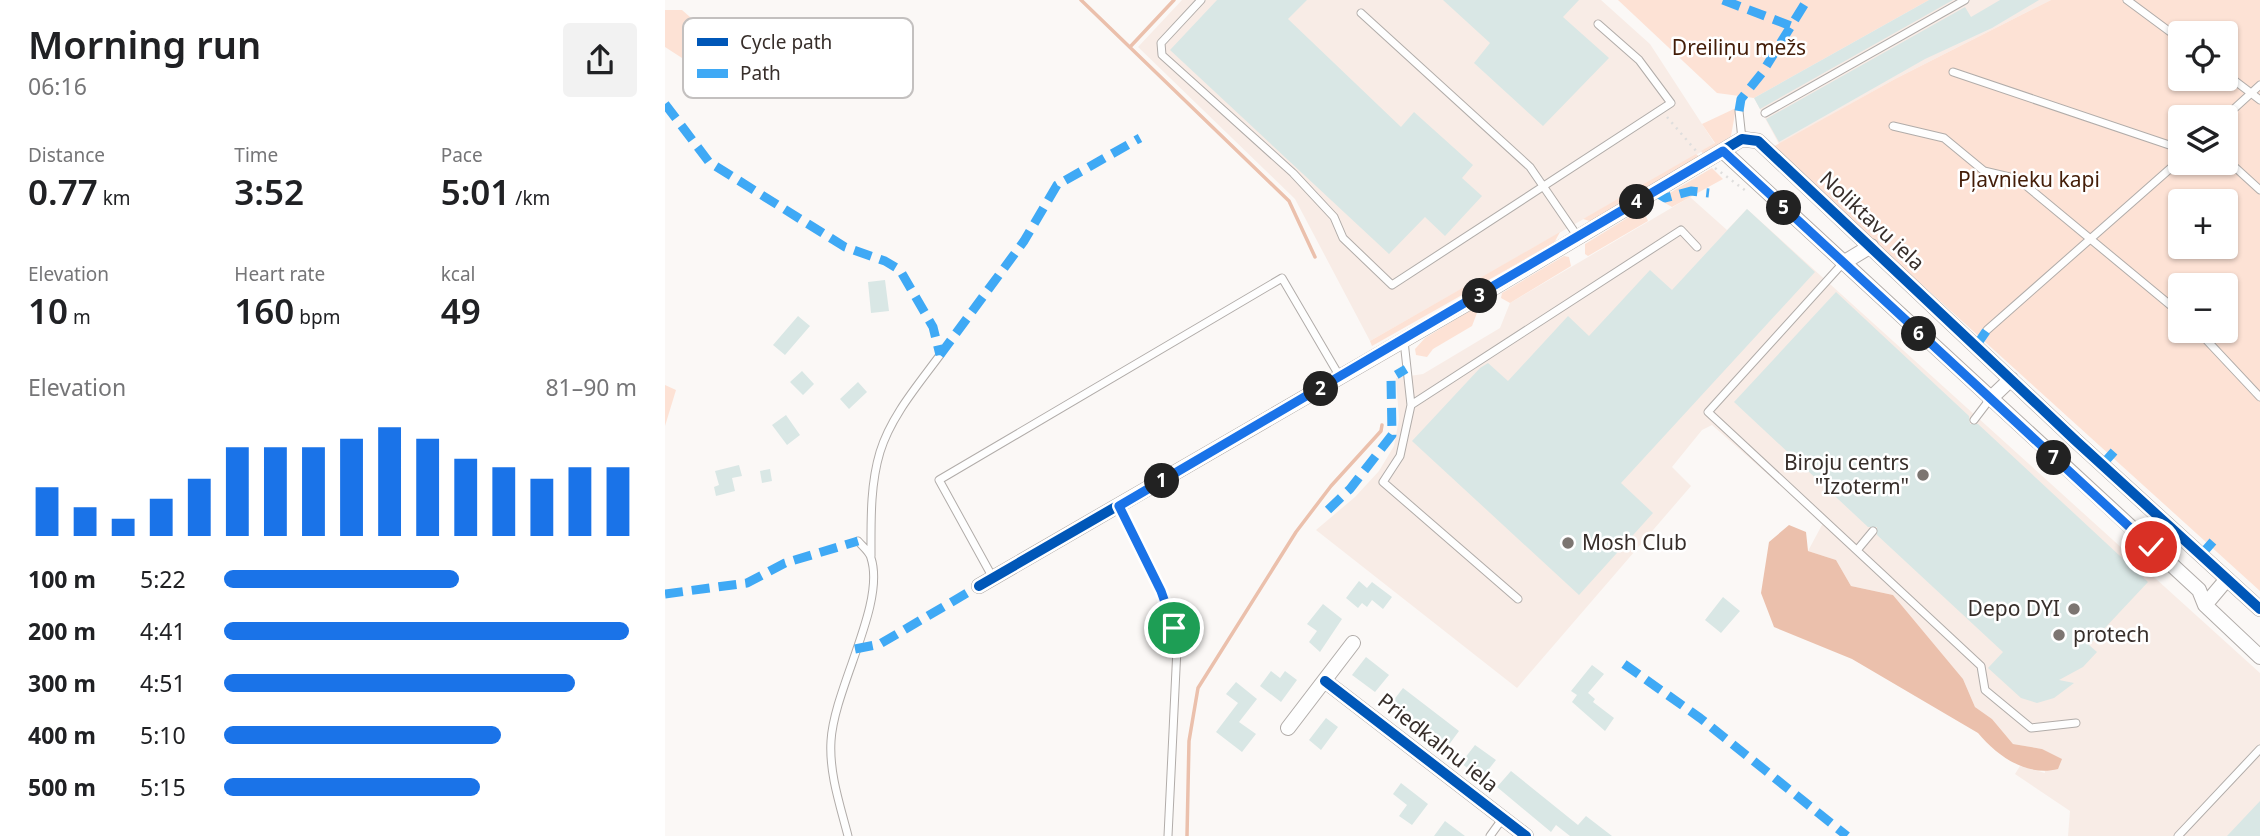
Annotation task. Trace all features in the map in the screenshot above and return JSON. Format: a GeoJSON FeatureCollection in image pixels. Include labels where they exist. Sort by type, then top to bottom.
{"type":"FeatureCollection","features":[{"type":"Feature","properties":{"kind":"street"},"geometry":{"type":"LineString","coordinates":[[979,586],[1404,341],[1742,139]]}},
{"type":"Feature","properties":{"kind":"street","name":"Noliktavu iela"},"geometry":{"type":"LineString","coordinates":[[1742,139],[1758,141],[2097,460],[2260,609]]}},
{"type":"Feature","properties":{"kind":"street"},"geometry":{"type":"LineString","coordinates":[[1723,151],[2199,590],[2205,605],[2260,657]]}},
{"type":"Feature","properties":{"kind":"street"},"geometry":{"type":"LineString","coordinates":[[1843,263],[1871,246]]}},
{"type":"Feature","properties":{"kind":"street"},"geometry":{"type":"LineString","coordinates":[[1990,399],[2011,379]]}},
{"type":"Feature","properties":{"kind":"street"},"geometry":{"type":"LineString","coordinates":[[2078,480],[2097,460]]}},
{"type":"Feature","properties":{"kind":"street"},"geometry":{"type":"LineString","coordinates":[[2151,547],[2170,527]]}},
{"type":"Feature","properties":{"kind":"street"},"geometry":{"type":"LineString","coordinates":[[2205,605],[2227,579]]}},
{"type":"Feature","properties":{"kind":"street"},"geometry":{"type":"LineString","coordinates":[[1288,728],[1353,643]]}},
{"type":"Feature","properties":{"kind":"street","name":"Priedkalnu iela"},"geometry":{"type":"LineString","coordinates":[[1325,681],[1526,836]]}},
{"type":"Feature","properties":{"kind":"lane"},"geometry":{"type":"LineString","coordinates":[[1201,0],[1161,43],[1162,55],[1293,173],[1334,217],[1343,238],[1392,285],[1671,103],[1639,60],[1598,24]]}},
{"type":"Feature","properties":{"kind":"lane"},"geometry":{"type":"LineString","coordinates":[[1765,113],[1965,0]]}},
{"type":"Feature","properties":{"kind":"lane"},"geometry":{"type":"LineString","coordinates":[[2127,0],[2168,30]]}},
{"type":"Feature","properties":{"kind":"lane"},"geometry":{"type":"LineString","coordinates":[[1360,13],[1530,167],[1578,237]]}},
{"type":"Feature","properties":{"kind":"lane"},"geometry":{"type":"LineString","coordinates":[[1953,72],[2168,145]]}},
{"type":"Feature","properties":{"kind":"lane"},"geometry":{"type":"LineString","coordinates":[[2238,83],[2260,100]]}},
{"type":"Feature","properties":{"kind":"lane"},"geometry":{"type":"LineString","coordinates":[[2238,105],[2260,85]]}},
{"type":"Feature","properties":{"kind":"lane"},"geometry":{"type":"LineString","coordinates":[[1739,111],[1742,139]]}},
{"type":"Feature","properties":{"kind":"lane"},"geometry":{"type":"LineString","coordinates":[[1893,126],[1944,138],[1984,171],[2018,179],[2168,303]]}},
{"type":"Feature","properties":{"kind":"lane"},"geometry":{"type":"LineString","coordinates":[[2238,170],[2260,190]]}},
{"type":"Feature","properties":{"kind":"lane"},"geometry":{"type":"LineString","coordinates":[[1987,330],[2168,171]]}},
{"type":"Feature","properties":{"kind":"lane"},"geometry":{"type":"LineString","coordinates":[[1411,405],[1681,230],[1697,247]]}},
{"type":"Feature","properties":{"kind":"lane"},"geometry":{"type":"LineString","coordinates":[[1843,263],[1708,412],[1981,666],[1986,690],[2031,728],[2076,723]]}},
{"type":"Feature","properties":{"kind":"lane"},"geometry":{"type":"LineString","coordinates":[[993,578],[939,480],[1283,278],[1341,377]]}},
{"type":"Feature","properties":{"kind":"lane"},"geometry":{"type":"LineString","coordinates":[[1404,341],[1411,405],[1400,456],[1383,482],[1518,599]]}},
{"type":"Feature","properties":{"kind":"lane"},"geometry":{"type":"LineString","coordinates":[[2209,343],[2260,397]]}},
{"type":"Feature","properties":{"kind":"lane"},"geometry":{"type":"LineString","coordinates":[[848,836],[832,769],[831,740],[839,698],[867,616],[873,583],[873,484],[880,452],[898,414],[940,355]]}},
{"type":"Feature","properties":{"kind":"lane"},"geometry":{"type":"LineString","coordinates":[[1974,420],[1990,399]]}},
{"type":"Feature","properties":{"kind":"lane"},"geometry":{"type":"LineString","coordinates":[[1119,506],[1161,591],[1177,648],[1168,836]]}},
{"type":"Feature","properties":{"kind":"lane"},"geometry":{"type":"LineString","coordinates":[[1858,549],[1873,531]]}},
{"type":"Feature","properties":{"kind":"lane"},"geometry":{"type":"LineString","coordinates":[[858,541],[871,556]]}},
{"type":"Feature","properties":{"kind":"lane"},"geometry":{"type":"LineString","coordinates":[[2178,836],[2260,749]]}},
{"type":"Feature","properties":{"kind":"lane","name":"Priedkalnu iela"},"geometry":{"type":"LineString","coordinates":[[1490,836],[1503,818]]}},
{"type":"Feature","properties":{"kind":"path"},"geometry":{"type":"LineString","coordinates":[[1662,109],[1681,135],[1724,178],[1752,194]]}},
{"type":"Feature","properties":{"kind":"shaded area"},"geometry":{"type":"Polygon","coordinates":[[[1182,0],[1601,0],[1650,44],[1715,144],[1370,341],[1295,199],[1138,47],[1182,0]]]}},
{"type":"Feature","properties":{"kind":"shaded area"},"geometry":{"type":"Polygon","coordinates":[[[1929,0],[2051,0],[1895,79],[1779,144],[1754,98],[1929,0]]]}},
{"type":"Feature","properties":{"kind":"shaded area"},"geometry":{"type":"Polygon","coordinates":[[[1690,197],[1727,230],[1747,209],[2260,673],[2260,836],[2068,836],[2070,811],[2015,774],[2020,766],[2045,773],[2042,749],[2013,744],[1992,719],[1975,707],[1963,679],[1893,595],[1851,586],[1836,560],[1808,551],[1823,523],[1712,425],[1702,430],[1672,467],[1691,486],[1517,688],[1316,530],[1355,497],[1379,471],[1394,446],[1399,419],[1396,378],[1423,374],[1500,328],[1510,303],[1690,197]]]}},
{"type":"Feature","properties":{"kind":"shaded area"},"geometry":{"type":"Polygon","coordinates":[[[1789,525],[1806,532],[1808,551],[1836,560],[1851,586],[1893,595],[1963,679],[1975,707],[1992,719],[2013,744],[2042,749],[2062,759],[2058,769],[2035,770],[2014,763],[2003,757],[1978,733],[1852,659],[1774,627],[1761,593],[1769,542],[1789,525]]]}},
{"type":"Feature","properties":{"kind":"green space","name":"Dreiliņu mežs"},"geometry":{"type":"Polygon","coordinates":[[[1618,0],[1929,0],[1754,98],[1717,93],[1618,0]]]}},
{"type":"Feature","properties":{"kind":"green space","name":"Pļavnieku kapi"},"geometry":{"type":"Polygon","coordinates":[[[2051,0],[2260,0],[2260,591],[1771,148],[1895,79],[2051,0]]]}},
{"type":"Feature","properties":{"kind":"green space"},"geometry":{"type":"Polygon","coordinates":[[[665,10],[682,10],[691,18],[683,18],[683,59],[665,47],[665,10]]]}},
{"type":"Feature","properties":{"kind":"green space"},"geometry":{"type":"Polygon","coordinates":[[[1736,108],[1731,136],[1704,155],[1701,151],[1715,143],[1702,124],[1736,108]]]}},
{"type":"Feature","properties":{"kind":"green space"},"geometry":{"type":"Polygon","coordinates":[[[1696,154],[1700,157],[1593,222],[1583,219],[1696,154]]]}},
{"type":"Feature","properties":{"kind":"green space"},"geometry":{"type":"Polygon","coordinates":[[[1712,168],[1723,179],[1672,207],[1665,203],[1668,194],[1712,168]]]}},
{"type":"Feature","properties":{"kind":"green space"},"geometry":{"type":"Polygon","coordinates":[[[1637,212],[1645,214],[1648,221],[1588,256],[1585,254],[1585,244],[1637,212]]]}},
{"type":"Feature","properties":{"kind":"green space"},"geometry":{"type":"Polygon","coordinates":[[[1560,232],[1554,243],[1372,346],[1370,341],[1560,232]]]}},
{"type":"Feature","properties":{"kind":"green space"},"geometry":{"type":"Polygon","coordinates":[[[1564,256],[1569,257],[1571,266],[1510,303],[1501,298],[1502,293],[1564,256]]]}},
{"type":"Feature","properties":{"kind":"green space"},"geometry":{"type":"Polygon","coordinates":[[[1471,310],[1477,313],[1472,326],[1433,349],[1427,357],[1416,355],[1415,349],[1425,338],[1471,310]]]}},
{"type":"Feature","properties":{"kind":"green space"},"geometry":{"type":"Polygon","coordinates":[[[665,385],[676,390],[665,426],[665,385]]]}},
{"type":"Feature","properties":{"kind":"building"},"geometry":{"type":"Polygon","coordinates":[[[1217,0],[1307,0],[1288,19],[1401,127],[1414,112],[1473,165],[1462,178],[1482,196],[1445,236],[1425,217],[1389,254],[1170,50],[1217,0]]]}},
{"type":"Feature","properties":{"kind":"building"},"geometry":{"type":"Polygon","coordinates":[[[1443,0],[1579,0],[1563,17],[1609,58],[1543,126],[1474,63],[1490,43],[1443,0]]]}},
{"type":"Feature","properties":{"kind":"building"},"geometry":{"type":"Polygon","coordinates":[[[1929,0],[1953,0],[1760,109],[1754,98],[1929,0]]]}},
{"type":"Feature","properties":{"kind":"building"},"geometry":{"type":"Polygon","coordinates":[[[2000,0],[2039,0],[1992,28],[1925,59],[1779,142],[1766,119],[1965,7],[1971,17],[2000,0]]]}},
{"type":"Feature","properties":{"kind":"building"},"geometry":{"type":"Polygon","coordinates":[[[1747,209],[1815,272],[1621,483],[1653,513],[1579,595],[1412,441],[1480,368],[1488,363],[1508,381],[1568,316],[1589,336],[1650,270],[1672,290],[1747,209]]]}},
{"type":"Feature","properties":{"kind":"building"},"geometry":{"type":"Polygon","coordinates":[[[885,280],[889,311],[871,313],[868,282],[885,280]]]}},
{"type":"Feature","properties":{"kind":"building","name":"Biroju centrs \"Izoterm\""},"geometry":{"type":"Polygon","coordinates":[[[1836,292],[1969,416],[1970,424],[1978,424],[2148,582],[2089,645],[2097,652],[2083,667],[2059,680],[2074,683],[2054,698],[2037,703],[2021,698],[1988,668],[2003,652],[1877,535],[1877,527],[1868,527],[1734,402],[1836,292]]]}},
{"type":"Feature","properties":{"kind":"building"},"geometry":{"type":"Polygon","coordinates":[[[798,316],[810,326],[785,355],[773,345],[798,316]]]}},
{"type":"Feature","properties":{"kind":"building"},"geometry":{"type":"Polygon","coordinates":[[[802,371],[814,384],[803,395],[790,382],[802,371]]]}},
{"type":"Feature","properties":{"kind":"building"},"geometry":{"type":"Polygon","coordinates":[[[858,382],[867,392],[849,409],[840,399],[858,382]]]}},
{"type":"Feature","properties":{"kind":"building"},"geometry":{"type":"Polygon","coordinates":[[[786,415],[800,435],[787,445],[772,425],[786,415]]]}},
{"type":"Feature","properties":{"kind":"building"},"geometry":{"type":"Polygon","coordinates":[[[739,465],[742,476],[732,478],[735,491],[716,496],[714,487],[719,485],[715,471],[739,465]]]}},
{"type":"Feature","properties":{"kind":"building"},"geometry":{"type":"Polygon","coordinates":[[[770,469],[772,481],[762,483],[760,471],[770,469]]]}},
{"type":"Feature","properties":{"kind":"building"},"geometry":{"type":"Polygon","coordinates":[[[1359,581],[1367,588],[1372,582],[1392,597],[1383,609],[1372,600],[1367,607],[1362,603],[1358,608],[1346,598],[1359,581]]]}},
{"type":"Feature","properties":{"kind":"building"},"geometry":{"type":"Polygon","coordinates":[[[1723,597],[1740,611],[1721,633],[1705,620],[1723,597]]]}},
{"type":"Feature","properties":{"kind":"building"},"geometry":{"type":"Polygon","coordinates":[[[1323,604],[1342,619],[1320,652],[1309,642],[1317,631],[1307,624],[1323,604]]]}},
{"type":"Feature","properties":{"kind":"building"},"geometry":{"type":"Polygon","coordinates":[[[1366,657],[1389,675],[1375,692],[1352,675],[1366,657]]]}},
{"type":"Feature","properties":{"kind":"building"},"geometry":{"type":"Polygon","coordinates":[[[1592,665],[1604,674],[1588,693],[1595,699],[1593,702],[1614,718],[1605,731],[1572,702],[1577,695],[1571,691],[1592,665]]]}},
{"type":"Feature","properties":{"kind":"building"},"geometry":{"type":"Polygon","coordinates":[[[1271,671],[1280,678],[1285,671],[1297,680],[1281,702],[1260,686],[1271,671]]]}},
{"type":"Feature","properties":{"kind":"building"},"geometry":{"type":"Polygon","coordinates":[[[1236,682],[1257,699],[1239,722],[1256,734],[1242,752],[1216,732],[1238,703],[1226,694],[1236,682]]]}},
{"type":"Feature","properties":{"kind":"building"},"geometry":{"type":"Polygon","coordinates":[[[1403,688],[1459,731],[1445,750],[1390,705],[1403,688]]]}},
{"type":"Feature","properties":{"kind":"building"},"geometry":{"type":"Polygon","coordinates":[[[1326,718],[1338,727],[1321,750],[1309,740],[1326,718]]]}},
{"type":"Feature","properties":{"kind":"building"},"geometry":{"type":"Polygon","coordinates":[[[1475,745],[1496,760],[1481,779],[1461,763],[1475,745]]]}},
{"type":"Feature","properties":{"kind":"building"},"geometry":{"type":"Polygon","coordinates":[[[1511,771],[1578,825],[1586,816],[1612,836],[1570,836],[1556,825],[1551,832],[1497,787],[1511,771]]]}},
{"type":"Feature","properties":{"kind":"building"},"geometry":{"type":"Polygon","coordinates":[[[1401,783],[1428,804],[1412,825],[1399,816],[1407,805],[1393,794],[1401,783]]]}},
{"type":"Feature","properties":{"kind":"building"},"geometry":{"type":"Polygon","coordinates":[[[2260,801],[2260,836],[2227,836],[2260,801]]]}},
{"type":"Feature","properties":{"kind":"building"},"geometry":{"type":"Polygon","coordinates":[[[1445,821],[1465,836],[1434,836],[1445,821]]]}},
{"type":"Feature","properties":{"kind":"waterway"},"geometry":{"type":"LineString","coordinates":[[1081,0],[1289,201],[1315,257]]}},
{"type":"Feature","properties":{"kind":"waterway"},"geometry":{"type":"LineString","coordinates":[[1130,47],[1174,0]]}},
{"type":"Feature","properties":{"kind":"waterway"},"geometry":{"type":"LineString","coordinates":[[1187,836],[1189,741],[1198,688],[1296,532],[1331,486],[1381,431],[1382,425]]}},
{"type":"Feature","properties":{"kind":"marked path"},"geometry":{"type":"LineString","coordinates":[[1723,0],[1791,26]]}},
{"type":"Feature","properties":{"kind":"marked path"},"geometry":{"type":"LineString","coordinates":[[1739,111],[1741,99],[1762,73],[1807,0]]}},
{"type":"Feature","properties":{"kind":"marked path"},"geometry":{"type":"LineString","coordinates":[[665,104],[709,162],[845,247],[885,261],[900,270],[933,327],[940,355]]}},
{"type":"Feature","properties":{"kind":"marked path"},"geometry":{"type":"LineString","coordinates":[[940,355],[1024,241],[1057,185],[1140,138]]}},
{"type":"Feature","properties":{"kind":"marked path"},"geometry":{"type":"LineString","coordinates":[[1655,192],[1665,198],[1691,191],[1709,193]]}},
{"type":"Feature","properties":{"kind":"marked path"},"geometry":{"type":"LineString","coordinates":[[1976,346],[1987,330]]}},
{"type":"Feature","properties":{"kind":"marked path"},"geometry":{"type":"LineString","coordinates":[[1328,510],[1350,489],[1392,435],[1391,378],[1406,369]]}},
{"type":"Feature","properties":{"kind":"marked path"},"geometry":{"type":"LineString","coordinates":[[2102,465],[2119,446]]}},
{"type":"Feature","properties":{"kind":"marked path"},"geometry":{"type":"LineString","coordinates":[[2201,555],[2216,538]]}},
{"type":"Feature","properties":{"kind":"marked path"},"geometry":{"type":"LineString","coordinates":[[665,594],[747,583],[785,563],[858,541]]}},
{"type":"Feature","properties":{"kind":"marked path"},"geometry":{"type":"LineString","coordinates":[[855,649],[880,644],[979,586]]}},
{"type":"Feature","properties":{"kind":"marked path"},"geometry":{"type":"LineString","coordinates":[[1624,664],[1700,718],[1847,836]]}},
{"type":"Feature","properties":{"kind":"cycle path"},"geometry":{"type":"LineString","coordinates":[[979,586],[1480,296],[1742,139],[1758,141],[2076,441],[2260,609]]}},
{"type":"Feature","properties":{"kind":"cycle path"},"geometry":{"type":"LineString","coordinates":[[1325,681],[1526,836]]}},
{"type":"Feature","properties":{"kind":"place","name":"Biroju centrs \"Izoterm\""},"geometry":{"type":"Point","coordinates":[1923,475]}},
{"type":"Feature","properties":{"kind":"place","name":"Mosh Club"},"geometry":{"type":"Point","coordinates":[1568,543]}},
{"type":"Feature","properties":{"kind":"place","name":"Depo DYI"},"geometry":{"type":"Point","coordinates":[2074,609]}},
{"type":"Feature","properties":{"kind":"place","name":"protech"},"geometry":{"type":"Point","coordinates":[2059,635]}},
{"type":"Feature","properties":{"kind":"route"},"geometry":{"type":"LineString","coordinates":[[1174,628],[1161,591],[1119,506],[1723,151],[2151,547]]}}]}
